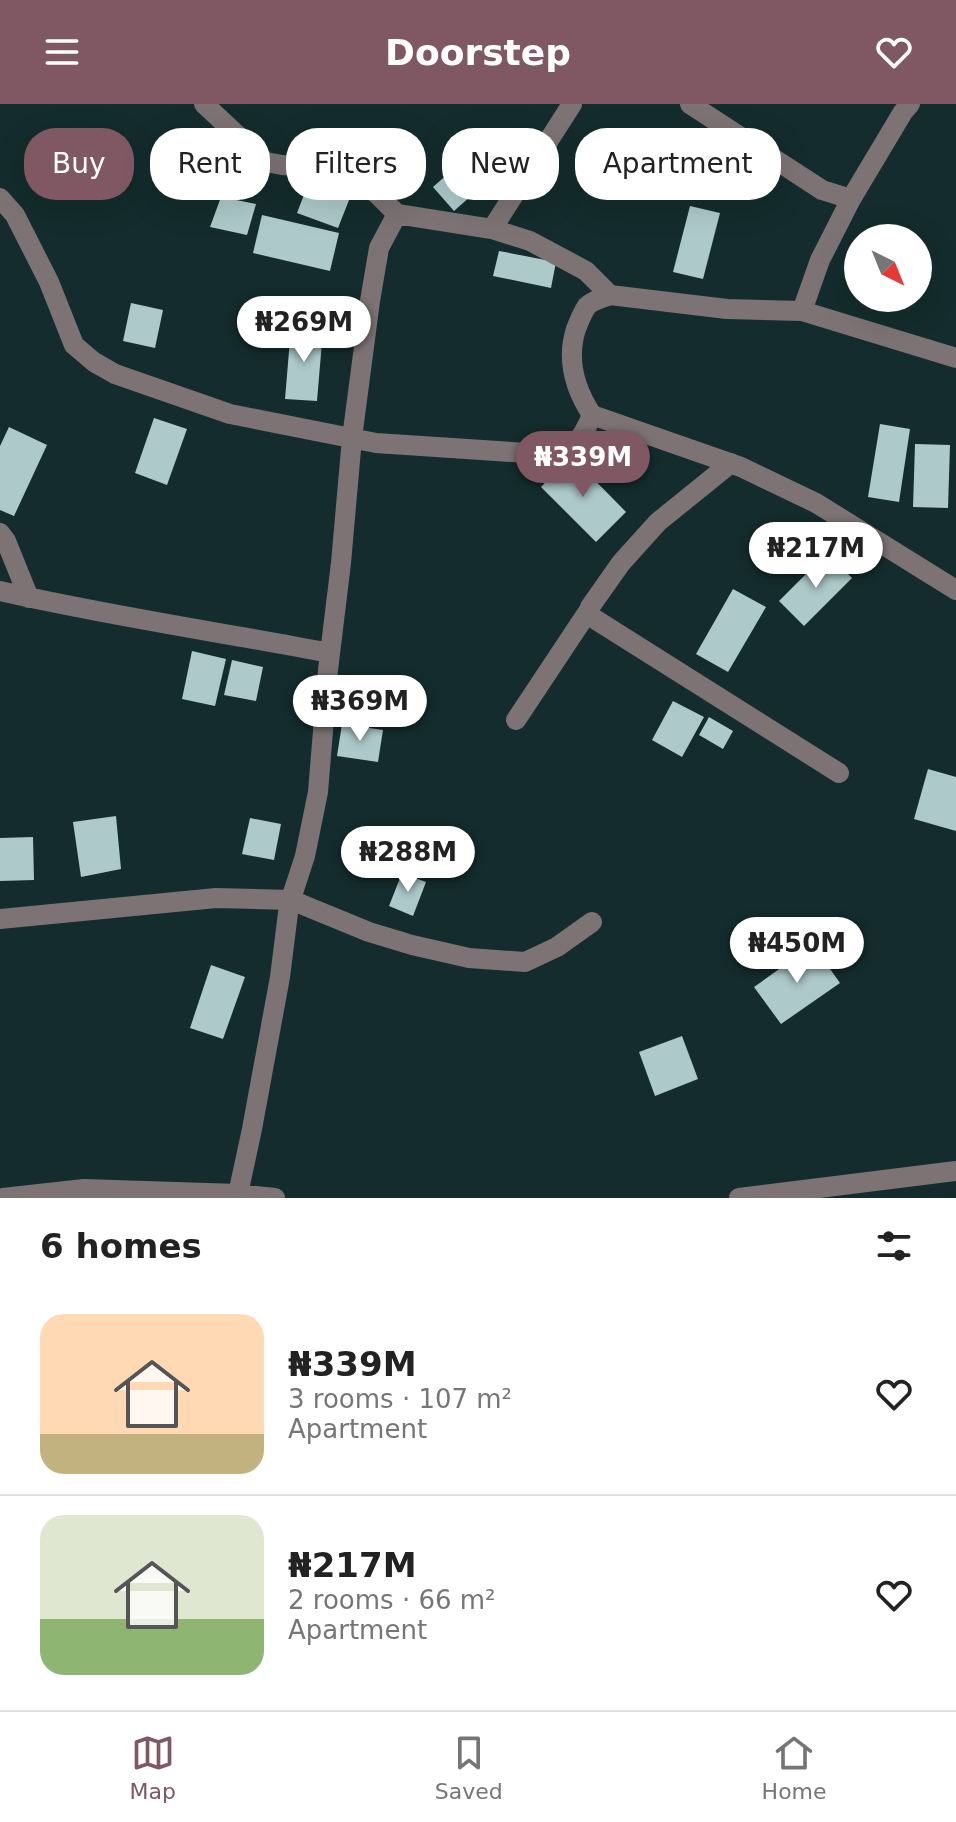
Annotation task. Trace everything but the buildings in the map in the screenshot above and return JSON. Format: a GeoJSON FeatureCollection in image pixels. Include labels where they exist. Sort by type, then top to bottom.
{"type":"FeatureCollection","features":[{"type":"Feature","properties":{"kind":"street"},"geometry":{"type":"LineString","coordinates":[[204,104],[266,162],[307,167],[347,177],[376,193],[397,214],[492,229],[530,241],[586,271],[610,295]]}},
{"type":"Feature","properties":{"kind":"street"},"geometry":{"type":"LineString","coordinates":[[492,229],[572,104]]}},
{"type":"Feature","properties":{"kind":"street"},"geometry":{"type":"LineString","coordinates":[[690,104],[822,190],[851,199]]}},
{"type":"Feature","properties":{"kind":"street"},"geometry":{"type":"LineString","coordinates":[[802,311],[820,260],[903,107]]}},
{"type":"Feature","properties":{"kind":"street"},"geometry":{"type":"LineString","coordinates":[[0,198],[15,215],[49,282],[74,345],[115,374],[230,414],[376,443],[542,454],[563,451],[575,443],[585,432],[592,415]]}},
{"type":"Feature","properties":{"kind":"street"},"geometry":{"type":"LineString","coordinates":[[238,1194],[280,977],[291,900],[305,856],[318,792],[352,438],[370,301],[379,248],[397,214]]}},
{"type":"Feature","properties":{"kind":"street"},"geometry":{"type":"LineString","coordinates":[[956,358],[802,311],[727,309],[610,295],[589,304],[580,319],[572,342],[571,366],[581,398],[592,415],[731,463],[816,503],[956,590]]}},
{"type":"Feature","properties":{"kind":"street"},"geometry":{"type":"LineString","coordinates":[[516,720],[621,563],[658,522],[731,463]]}},
{"type":"Feature","properties":{"kind":"street"},"geometry":{"type":"LineString","coordinates":[[0,533],[29,598]]}},
{"type":"Feature","properties":{"kind":"street"},"geometry":{"type":"LineString","coordinates":[[0,591],[88,611],[330,653]]}},
{"type":"Feature","properties":{"kind":"street"},"geometry":{"type":"LineString","coordinates":[[589,610],[593,618],[839,773]]}},
{"type":"Feature","properties":{"kind":"street"},"geometry":{"type":"LineString","coordinates":[[0,919],[216,898],[291,900],[369,932],[412,945],[469,958],[525,962],[557,947],[592,922]]}},
{"type":"Feature","properties":{"kind":"street"},"geometry":{"type":"LineString","coordinates":[[739,1198],[852,1191],[956,1171]]}},
{"type":"Feature","properties":{"kind":"street"},"geometry":{"type":"LineString","coordinates":[[3,1198],[84,1189],[275,1198]]}}]}
